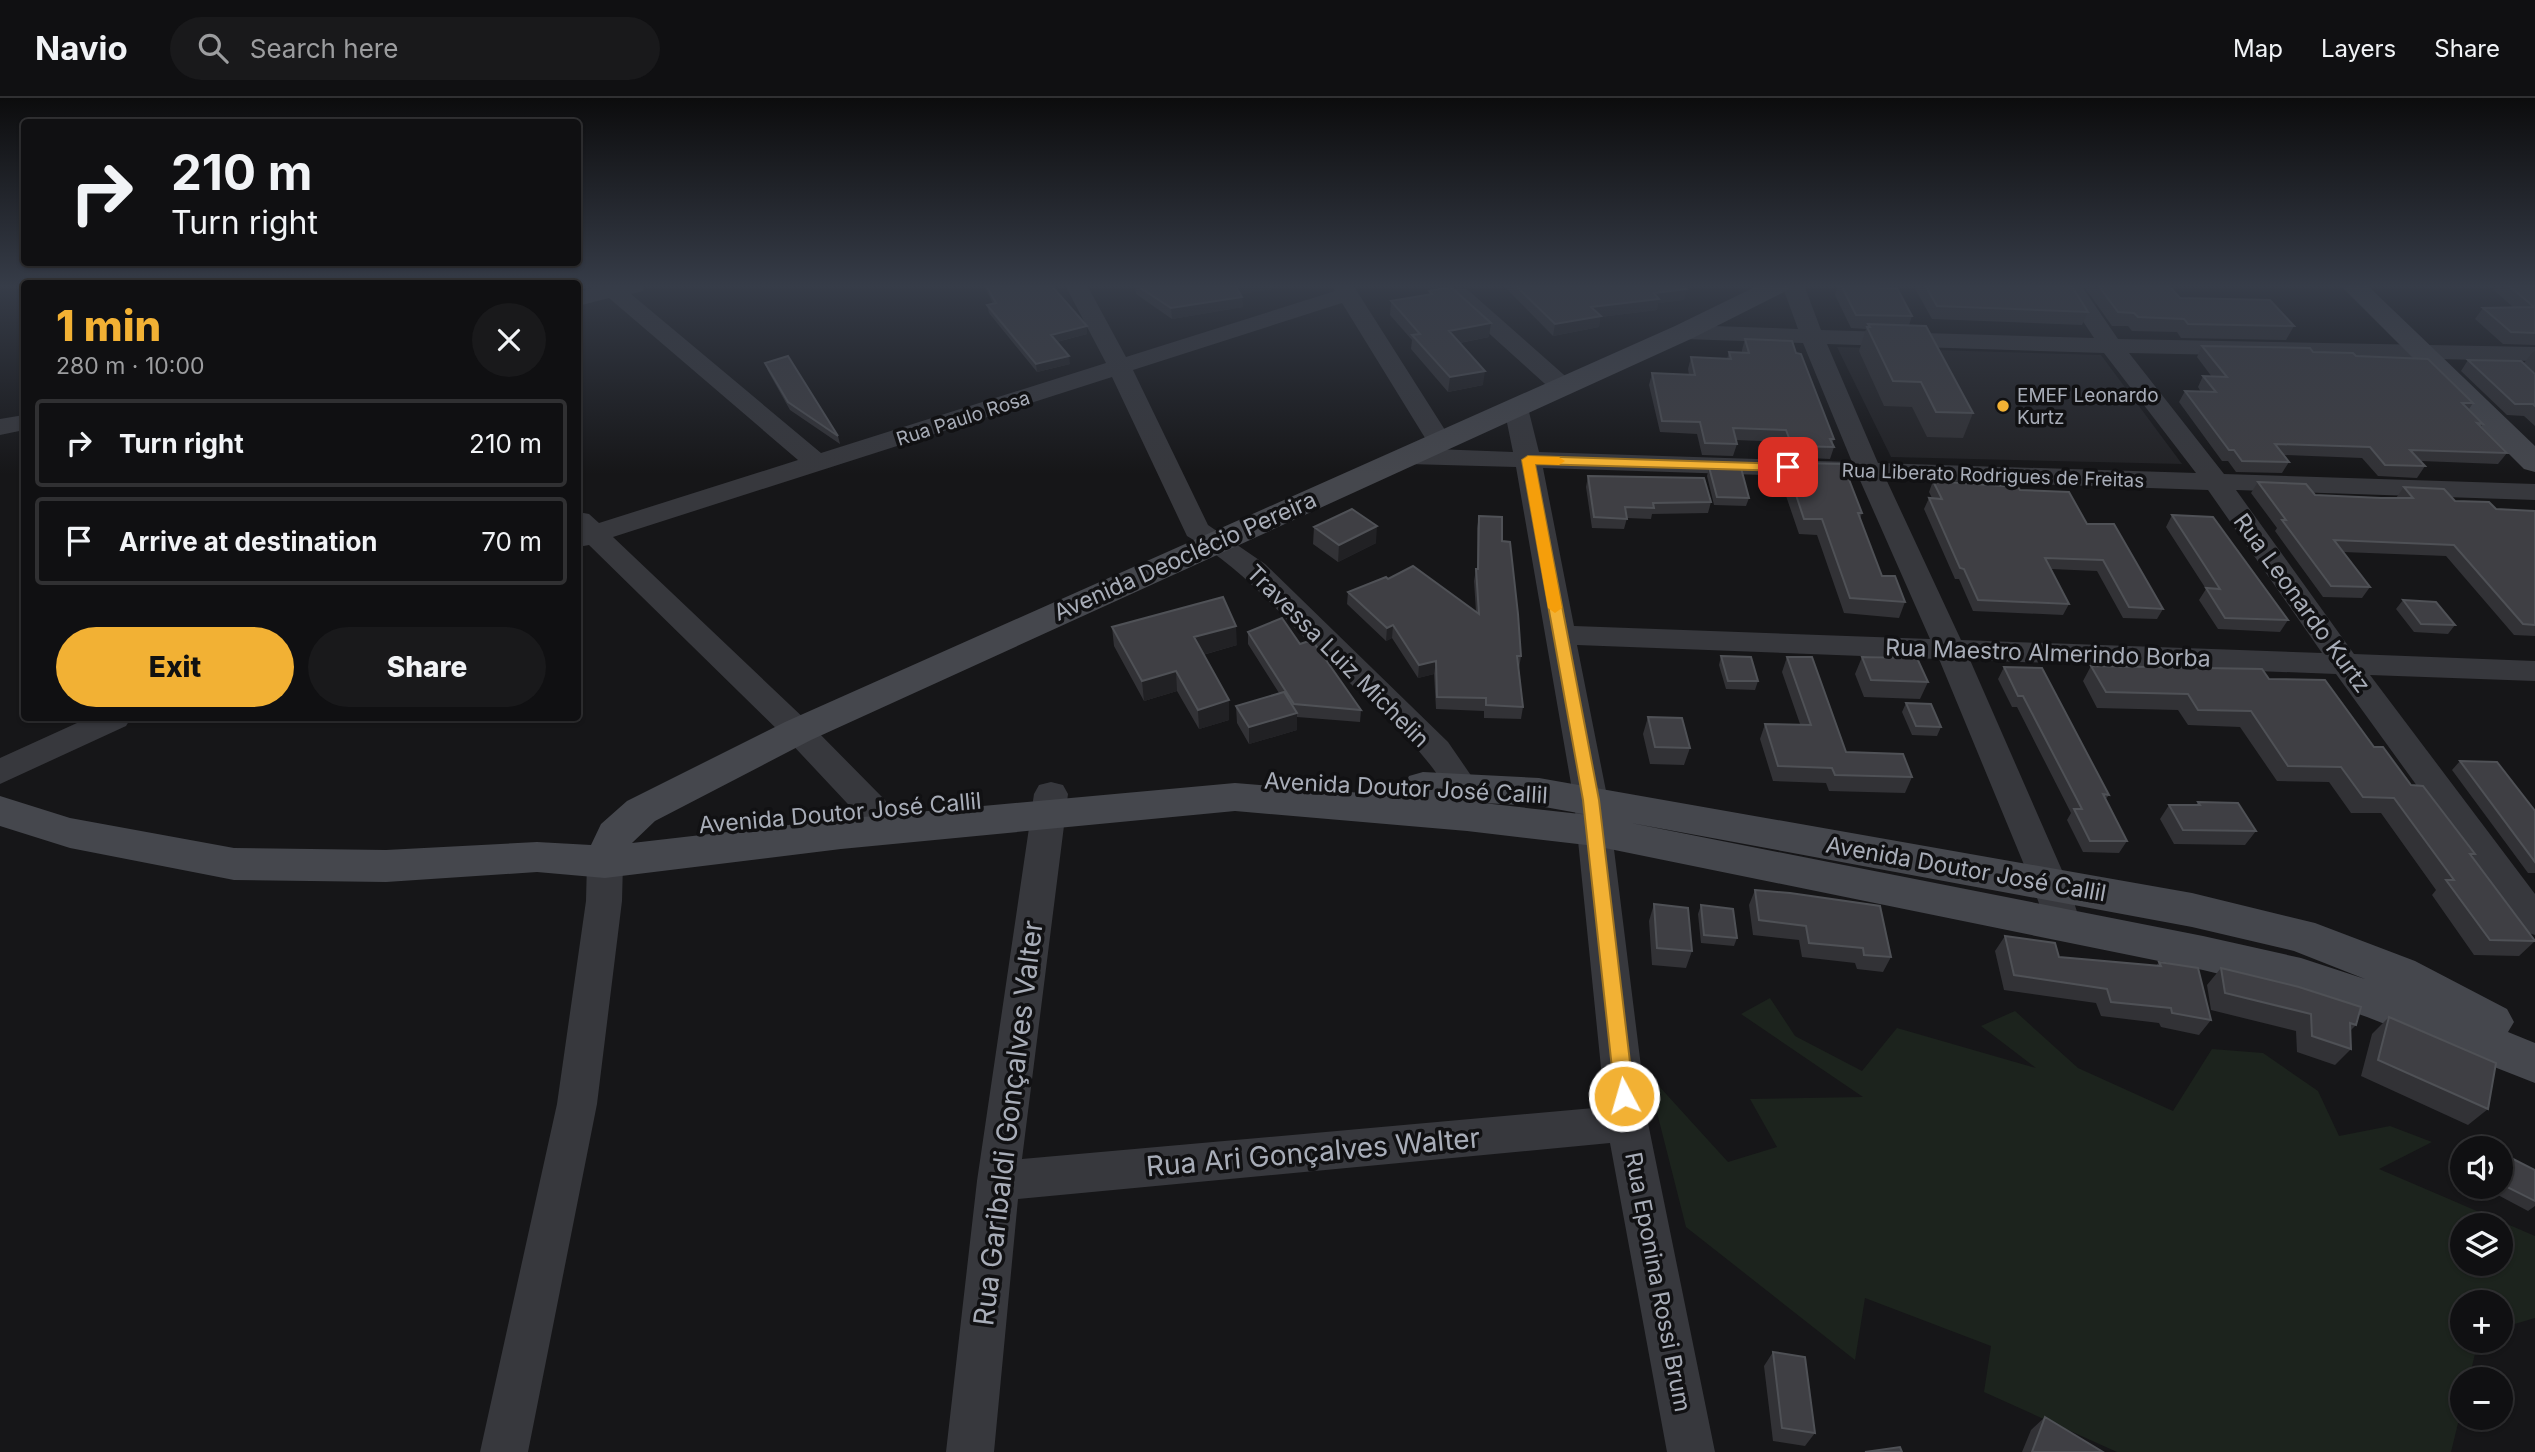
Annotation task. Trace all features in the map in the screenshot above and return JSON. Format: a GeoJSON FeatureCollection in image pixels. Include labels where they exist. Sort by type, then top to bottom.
{"type":"FeatureCollection","features":[{"type":"Feature","properties":{"kind":"main road","name":"Avenida Deoclécio Pereira"},"geometry":{"type":"LineString","coordinates":[[610,849],[641,811],[798,731],[1217,540],[1648,348]]}},
{"type":"Feature","properties":{"kind":"main road"},"geometry":{"type":"LineString","coordinates":[[2417,348],[2535,463]]}},
{"type":"Feature","properties":{"kind":"main road","name":"Avenida Doutor José Callil"},"geometry":{"type":"LineString","coordinates":[[0,811],[70,833],[234,864],[386,866],[537,857],[610,849],[873,809],[1235,797],[1466,803],[1593,816],[2050,884],[2300,934],[2400,974],[2535,1046]]}},
{"type":"Feature","properties":{"kind":"main road","name":"Avenida Doutor José Callil"},"geometry":{"type":"LineString","coordinates":[[610,849],[841,834],[1049,805]]}},
{"type":"Feature","properties":{"kind":"main road","name":"Avenida Doutor José Callil"},"geometry":{"type":"LineString","coordinates":[[1593,816],[2301,976],[2382,1003],[2535,1063]]}},
{"type":"Feature","properties":{"kind":"street"},"geometry":{"type":"LineString","coordinates":[[683,348],[818,464]]}},
{"type":"Feature","properties":{"kind":"street","name":"Travessa Luiz Michelin"},"geometry":{"type":"LineString","coordinates":[[1109,348],[1197,530],[1217,540],[1279,591],[1336,652],[1414,726],[1466,803]]}},
{"type":"Feature","properties":{"kind":"street","name":"Rua Paulo Rosa"},"geometry":{"type":"LineString","coordinates":[[583,531],[818,464],[1176,348]]}},
{"type":"Feature","properties":{"kind":"street"},"geometry":{"type":"LineString","coordinates":[[1382,348],[1439,441]]}},
{"type":"Feature","properties":{"kind":"street"},"geometry":{"type":"LineString","coordinates":[[1520,348],[1563,387]]}},
{"type":"Feature","properties":{"kind":"street"},"geometry":{"type":"LineString","coordinates":[[1816,348],[1868,470],[1950,649],[2050,884],[2063,924]]}},
{"type":"Feature","properties":{"kind":"street","name":"Rua Leonardo Kurtz"},"geometry":{"type":"LineString","coordinates":[[2113,348],[2217,483],[2346,665],[2534,919]]}},
{"type":"Feature","properties":{"kind":"street"},"geometry":{"type":"LineString","coordinates":[[2275,348],[2535,354]]}},
{"type":"Feature","properties":{"kind":"street","name":"Rua Eponina Rossi Brum"},"geometry":{"type":"LineString","coordinates":[[1516,408],[1528,460],[1593,816],[1627,1123],[1690,1452]]}},
{"type":"Feature","properties":{"kind":"street"},"geometry":{"type":"LineString","coordinates":[[0,427],[21,424]]}},
{"type":"Feature","properties":{"kind":"street","name":"Rua Liberato Rodrigues de Freitas"},"geometry":{"type":"LineString","coordinates":[[1409,456],[2535,492]]}},
{"type":"Feature","properties":{"kind":"street"},"geometry":{"type":"LineString","coordinates":[[583,531],[798,731],[873,809]]}},
{"type":"Feature","properties":{"kind":"street","name":"Rua Maestro Almerindo Borba"},"geometry":{"type":"LineString","coordinates":[[1560,635],[2535,671]]}},
{"type":"Feature","properties":{"kind":"street"},"geometry":{"type":"LineString","coordinates":[[0,772],[109,721]]}},
{"type":"Feature","properties":{"kind":"street","name":"Rua Garibaldi Gonçalves Valter"},"geometry":{"type":"LineString","coordinates":[[970,1452],[998,1181],[1049,805]]}},
{"type":"Feature","properties":{"kind":"street"},"geometry":{"type":"LineString","coordinates":[[504,1452],[577,1104],[610,849]]}},
{"type":"Feature","properties":{"kind":"street","name":"Rua Ari Gonçalves Walter"},"geometry":{"type":"LineString","coordinates":[[998,1181],[1627,1123]]}},
{"type":"Feature","properties":{"kind":"shaded area","name":"EMEF Leonardo Kurtz"},"geometry":{"type":"Polygon","coordinates":[[[1838,348],[2101,355],[2182,464],[1891,457],[1838,348]]]}},
{"type":"Feature","properties":{"kind":"shaded area"},"geometry":{"type":"Polygon","coordinates":[[[1770,998],[1795,1036],[1862,1071],[1897,1028],[2036,1068],[1981,1026],[2015,1011],[2078,1068],[2173,1111],[2212,1049],[2263,1053],[2318,1091],[2339,1136],[2390,1126],[2432,1142],[2379,1169],[2481,1213],[2450,1213],[2450,1276],[2513,1276],[2513,1227],[2535,1236],[2535,1318],[2513,1324],[2513,1290],[2450,1290],[2450,1353],[2475,1353],[2472,1367],[2450,1367],[2450,1430],[2456,1430],[2451,1452],[2117,1452],[1984,1392],[1991,1346],[1865,1298],[1855,1360],[1686,1227],[1647,1073],[1728,1162],[1777,1147],[1750,1099],[1863,1097],[1741,1014],[1770,998]]]}},
{"type":"Feature","properties":{"kind":"building"},"geometry":{"type":"Polygon","coordinates":[[[1023,348],[1062,348],[1069,356],[1036,364],[1023,348]]]}},
{"type":"Feature","properties":{"kind":"building"},"geometry":{"type":"Polygon","coordinates":[[[1424,348],[1464,348],[1485,371],[1450,377],[1424,348]]]}},
{"type":"Feature","properties":{"kind":"building"},"geometry":{"type":"Polygon","coordinates":[[[1748,348],[1794,348],[1796,353],[1801,354],[1834,439],[1830,439],[1834,447],[1792,446],[1786,430],[1733,428],[1737,444],[1705,443],[1700,422],[1662,421],[1652,373],[1695,375],[1691,357],[1731,359],[1729,352],[1749,353],[1748,348]]]}},
{"type":"Feature","properties":{"kind":"building"},"geometry":{"type":"Polygon","coordinates":[[[1877,348],[1938,348],[1973,413],[1936,412],[1921,382],[1893,381],[1877,348]]]}},
{"type":"Feature","properties":{"kind":"building"},"geometry":{"type":"Polygon","coordinates":[[[2204,348],[2310,348],[2313,352],[2353,353],[2356,356],[2428,359],[2473,403],[2462,403],[2483,424],[2477,423],[2507,453],[2410,450],[2425,466],[2385,465],[2370,447],[2275,444],[2289,462],[2242,461],[2234,450],[2229,450],[2185,391],[2216,392],[2203,376],[2227,377],[2204,348]]]}},
{"type":"Feature","properties":{"kind":"building"},"geometry":{"type":"Polygon","coordinates":[[[788,356],[838,436],[788,402],[765,363],[788,356]]]}},
{"type":"Feature","properties":{"kind":"building"},"geometry":{"type":"Polygon","coordinates":[[[2468,360],[2521,361],[2535,374],[2535,406],[2515,404],[2468,360]]]}},
{"type":"Feature","properties":{"kind":"building"},"geometry":{"type":"Polygon","coordinates":[[[1800,463],[1843,464],[1882,576],[1895,576],[1905,602],[1850,598],[1822,519],[1804,519],[1789,474],[1805,475],[1800,463]]]}},
{"type":"Feature","properties":{"kind":"building"},"geometry":{"type":"Polygon","coordinates":[[[1709,467],[1741,468],[1749,498],[1717,497],[1709,467]]]}},
{"type":"Feature","properties":{"kind":"building"},"geometry":{"type":"Polygon","coordinates":[[[1588,476],[1704,478],[1711,502],[1653,503],[1654,508],[1625,507],[1627,519],[1594,517],[1588,476]]]}},
{"type":"Feature","properties":{"kind":"building"},"geometry":{"type":"Polygon","coordinates":[[[1933,481],[2069,492],[2087,524],[2114,524],[2163,609],[2129,607],[2103,560],[2045,558],[2069,604],[1978,600],[1964,569],[1960,568],[1929,498],[1942,499],[1933,481]]]}},
{"type":"Feature","properties":{"kind":"building"},"geometry":{"type":"Polygon","coordinates":[[[2258,482],[2306,484],[2315,495],[2381,498],[2413,498],[2404,487],[2444,489],[2455,501],[2489,502],[2496,509],[2535,511],[2535,625],[2523,624],[2454,545],[2334,540],[2370,587],[2331,586],[2282,520],[2286,520],[2258,482]]]}},
{"type":"Feature","properties":{"kind":"building"},"geometry":{"type":"Polygon","coordinates":[[[1352,509],[1377,526],[1339,545],[1314,527],[1352,509]]]}},
{"type":"Feature","properties":{"kind":"building"},"geometry":{"type":"Polygon","coordinates":[[[2172,515],[2213,517],[2288,620],[2225,618],[2206,588],[2220,589],[2172,515]]]}},
{"type":"Feature","properties":{"kind":"building"},"geometry":{"type":"Polygon","coordinates":[[[1479,516],[1502,517],[1502,541],[1510,542],[1518,614],[1521,656],[1517,656],[1523,707],[1486,705],[1486,698],[1437,697],[1436,661],[1419,665],[1393,625],[1387,628],[1348,592],[1386,577],[1388,579],[1413,566],[1479,614],[1476,569],[1479,516]]]}},
{"type":"Feature","properties":{"kind":"building"},"geometry":{"type":"Polygon","coordinates":[[[1223,597],[1236,626],[1194,637],[1229,700],[1198,710],[1176,671],[1142,681],[1112,627],[1223,597]]]}},
{"type":"Feature","properties":{"kind":"building"},"geometry":{"type":"Polygon","coordinates":[[[2403,600],[2436,602],[2455,625],[2421,624],[2403,600]]]}},
{"type":"Feature","properties":{"kind":"building"},"geometry":{"type":"Polygon","coordinates":[[[1282,618],[1300,644],[1312,640],[1361,710],[1294,704],[1248,632],[1282,618]]]}},
{"type":"Feature","properties":{"kind":"building"},"geometry":{"type":"Polygon","coordinates":[[[1721,656],[1751,657],[1758,681],[1728,681],[1721,656]]]}},
{"type":"Feature","properties":{"kind":"building"},"geometry":{"type":"Polygon","coordinates":[[[1787,657],[1812,657],[1846,752],[1903,754],[1912,777],[1835,775],[1832,768],[1778,766],[1765,724],[1811,725],[1787,657]]]}},
{"type":"Feature","properties":{"kind":"building"},"geometry":{"type":"Polygon","coordinates":[[[1862,657],[1917,658],[1928,682],[1871,680],[1862,657]]]}},
{"type":"Feature","properties":{"kind":"building"},"geometry":{"type":"Polygon","coordinates":[[[2091,666],[2262,669],[2269,679],[2325,680],[2374,747],[2383,747],[2411,785],[2423,786],[2475,854],[2470,854],[2535,941],[2490,940],[2446,880],[2454,880],[2394,798],[2363,797],[2341,767],[2288,766],[2251,711],[2198,710],[2188,694],[2106,692],[2091,666]]]}},
{"type":"Feature","properties":{"kind":"building"},"geometry":{"type":"Polygon","coordinates":[[[2004,667],[2042,668],[2109,795],[2103,794],[2127,841],[2090,841],[2074,809],[2082,809],[2023,696],[2018,696],[2004,667]]]}},
{"type":"Feature","properties":{"kind":"building"},"geometry":{"type":"Polygon","coordinates":[[[1284,692],[1297,713],[1249,727],[1236,706],[1284,692]]]}},
{"type":"Feature","properties":{"kind":"building"},"geometry":{"type":"Polygon","coordinates":[[[1906,703],[1931,704],[1941,727],[1916,726],[1906,703]]]}},
{"type":"Feature","properties":{"kind":"building"},"geometry":{"type":"Polygon","coordinates":[[[1648,717],[1682,718],[1690,748],[1655,747],[1648,717]]]}},
{"type":"Feature","properties":{"kind":"building"},"geometry":{"type":"Polygon","coordinates":[[[2460,761],[2497,762],[2535,811],[2535,862],[2460,761]]]}},
{"type":"Feature","properties":{"kind":"building"},"geometry":{"type":"Polygon","coordinates":[[[2198,802],[2238,803],[2256,831],[2183,830],[2169,805],[2200,805],[2198,802]]]}},
{"type":"Feature","properties":{"kind":"building"},"geometry":{"type":"Polygon","coordinates":[[[1755,890],[1880,906],[1891,957],[1864,955],[1863,948],[1809,943],[1806,926],[1759,920],[1755,890]]]}},
{"type":"Feature","properties":{"kind":"building"},"geometry":{"type":"Polygon","coordinates":[[[1654,904],[1688,908],[1692,951],[1657,948],[1654,904]]]}},
{"type":"Feature","properties":{"kind":"building"},"geometry":{"type":"Polygon","coordinates":[[[1701,905],[1733,909],[1737,938],[1704,935],[1701,905]]]}},
{"type":"Feature","properties":{"kind":"building"},"geometry":{"type":"Polygon","coordinates":[[[2005,936],[2055,943],[2059,957],[2161,966],[2159,962],[2198,968],[2211,1020],[2172,1013],[2171,1008],[2111,1002],[2107,989],[2014,975],[2005,936]]]}},
{"type":"Feature","properties":{"kind":"building"},"geometry":{"type":"Polygon","coordinates":[[[2221,968],[2299,987],[2361,1007],[2356,1025],[2350,1023],[2351,1049],[2312,1036],[2311,1014],[2225,993],[2221,968]]]}},
{"type":"Feature","properties":{"kind":"building"},"geometry":{"type":"Polygon","coordinates":[[[2389,1017],[2496,1063],[2488,1109],[2378,1060],[2389,1017]]]}},
{"type":"Feature","properties":{"kind":"building"},"geometry":{"type":"Polygon","coordinates":[[[2513,1159],[2535,1170],[2535,1201],[2513,1190],[2513,1159]]]}},
{"type":"Feature","properties":{"kind":"building"},"geometry":{"type":"Polygon","coordinates":[[[1773,1352],[1805,1357],[1815,1433],[1782,1428],[1773,1352]]]}},
{"type":"Feature","properties":{"kind":"building"},"geometry":{"type":"Polygon","coordinates":[[[2045,1417],[2103,1452],[2032,1452],[2045,1417]]]}},
{"type":"Feature","properties":{"kind":"building"},"geometry":{"type":"Polygon","coordinates":[[[1900,1447],[1902,1452],[1865,1452],[1900,1447]]]}},
{"type":"Feature","properties":{"kind":"slow traffic"},"geometry":{"type":"LineString","coordinates":[[1555,608],[1528,460],[1559,461]]}},
{"type":"Feature","properties":{"kind":"place","name":"EMEF Leonardo Kurtz"},"geometry":{"type":"Point","coordinates":[2003,406]}},
{"type":"Feature","properties":{"kind":"route"},"geometry":{"type":"LineString","coordinates":[[1624,1096],[1591,800],[1528,460],[1788,467]]}}]}
